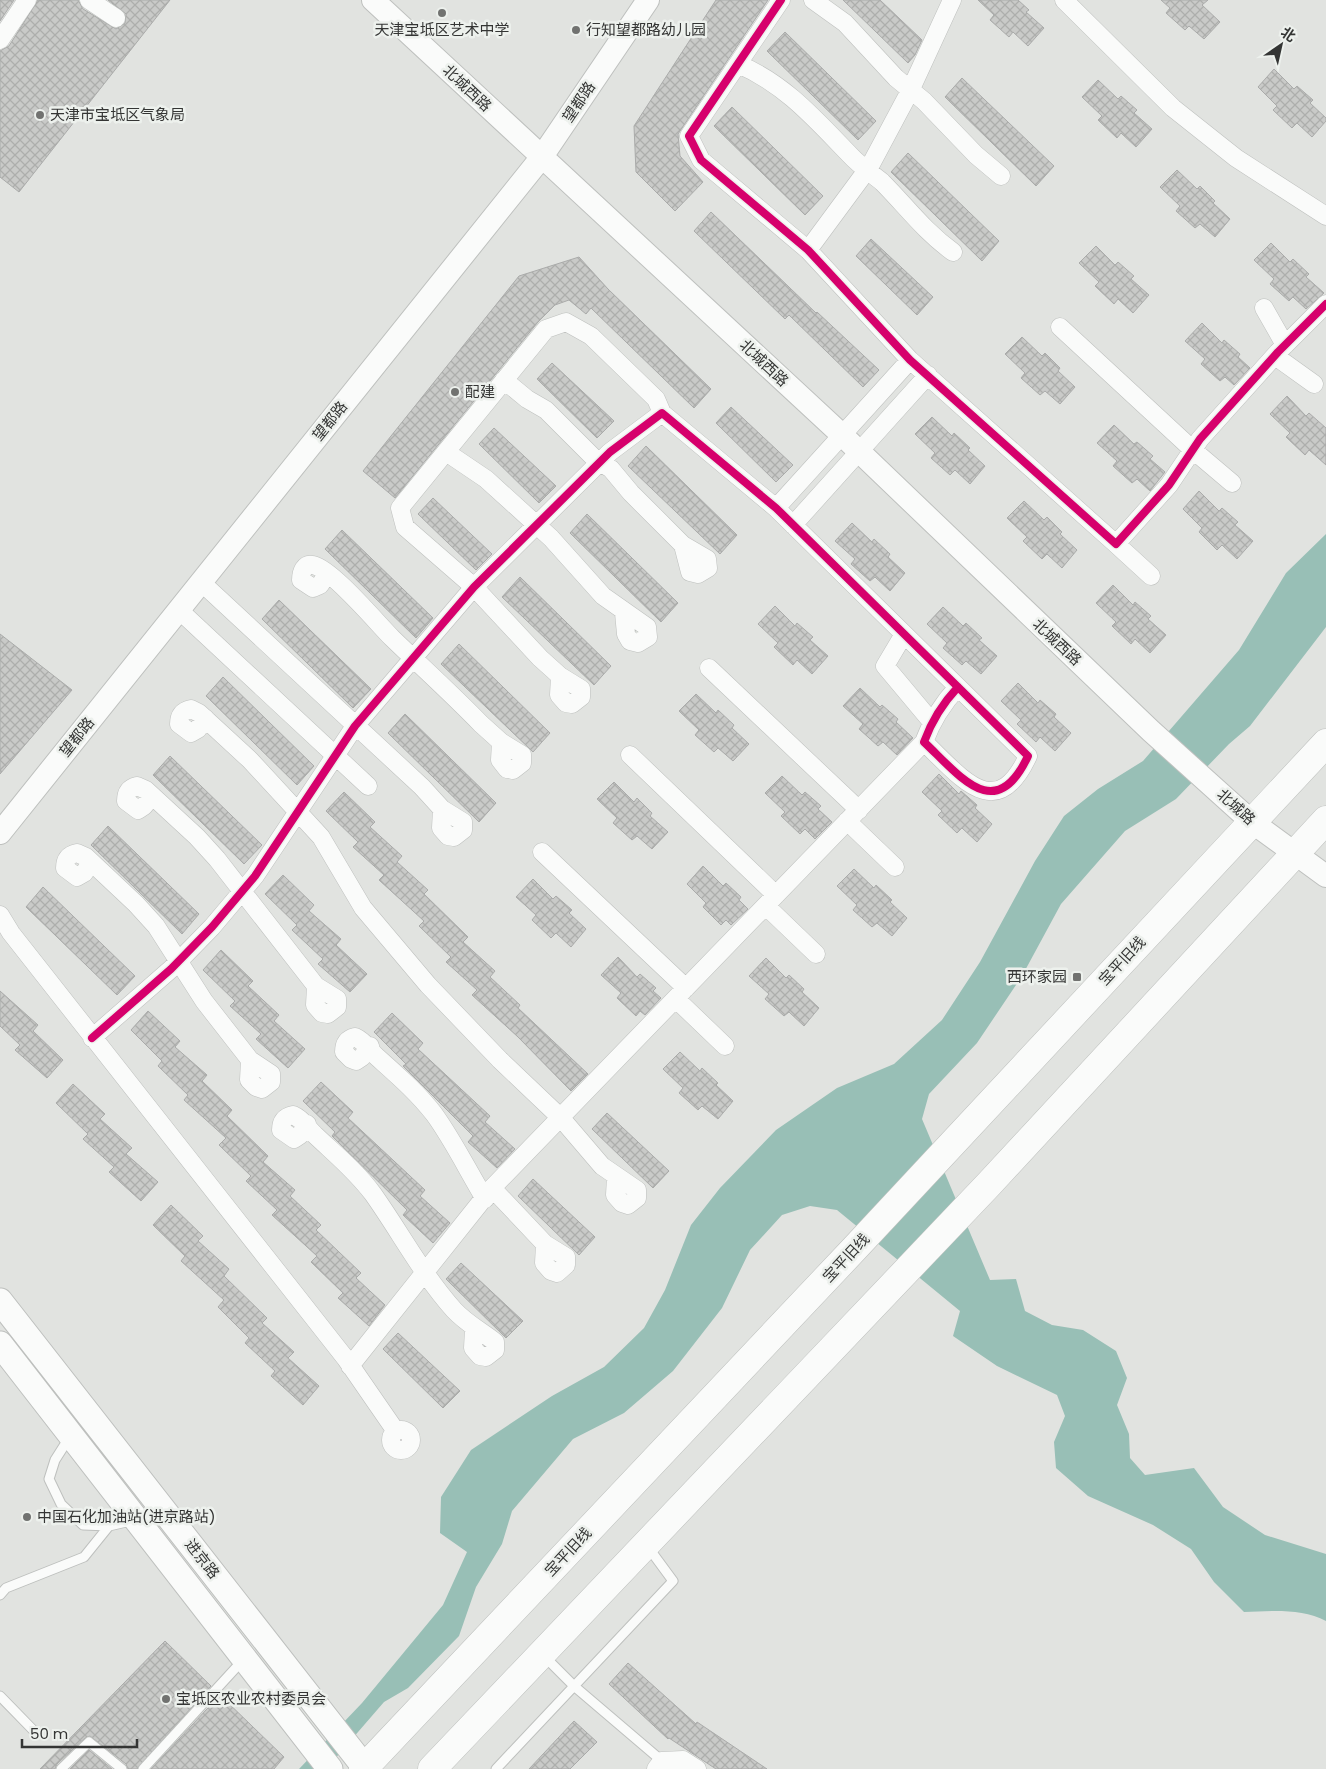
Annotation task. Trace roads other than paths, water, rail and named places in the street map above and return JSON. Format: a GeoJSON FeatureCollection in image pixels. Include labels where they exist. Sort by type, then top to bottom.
{"type":"FeatureCollection","features":[{"type":"Feature","properties":{"kind":"main road","name":"宝平旧线"},"geometry":{"type":"LineString","coordinates":[[364,1768],[951,1146],[1326,743]]}},
{"type":"Feature","properties":{"kind":"main road"},"geometry":{"type":"LineString","coordinates":[[432,1769],[989,1184],[1326,820]]}},
{"type":"Feature","properties":{"kind":"main road","name":"进京路"},"geometry":{"type":"LineString","coordinates":[[0,1302],[364,1768]]}},
{"type":"Feature","properties":{"kind":"main road","name":"进京路"},"geometry":{"type":"LineString","coordinates":[[0,1344],[330,1769]]}},
{"type":"Feature","properties":{"kind":"street"},"geometry":{"type":"LineString","coordinates":[[0,40],[27,0]]}},
{"type":"Feature","properties":{"kind":"street"},"geometry":{"type":"LineString","coordinates":[[89,0],[116,18]]}},
{"type":"Feature","properties":{"kind":"street","name":"北城西路"},"geometry":{"type":"LineString","coordinates":[[373,0],[541,158],[842,435],[858,453],[1151,731]]}},
{"type":"Feature","properties":{"kind":"street","name":"望都路"},"geometry":{"type":"LineString","coordinates":[[0,833],[541,158],[648,0]]}},
{"type":"Feature","properties":{"kind":"street"},"geometry":{"type":"LineString","coordinates":[[781,0],[689,136],[701,160],[808,250],[910,360],[1151,576]]}},
{"type":"Feature","properties":{"kind":"street"},"geometry":{"type":"LineString","coordinates":[[812,0],[845,23],[910,91],[924,101],[976,155],[1000,176]]}},
{"type":"Feature","properties":{"kind":"street"},"geometry":{"type":"LineString","coordinates":[[808,250],[866,170],[910,91],[952,0]]}},
{"type":"Feature","properties":{"kind":"street"},"geometry":{"type":"LineString","coordinates":[[1064,0],[1173,108],[1236,158],[1326,216]]}},
{"type":"Feature","properties":{"kind":"street"},"geometry":{"type":"LineString","coordinates":[[738,64],[759,73],[790,94],[866,170],[882,183],[927,230],[952,252]]}},
{"type":"Feature","properties":{"kind":"street"},"geometry":{"type":"LineString","coordinates":[[1116,544],[1169,485],[1193,450],[1280,350],[1326,304]]}},
{"type":"Feature","properties":{"kind":"street"},"geometry":{"type":"LineString","coordinates":[[1264,308],[1280,350],[1314,384]]}},
{"type":"Feature","properties":{"kind":"street"},"geometry":{"type":"LineString","coordinates":[[560,676],[508,625],[474,586],[405,527],[400,508],[546,329],[566,322],[591,336],[656,399],[662,413],[776,508],[1028,756],[1021,772],[1002,791],[985,792],[956,773],[924,742]]}},
{"type":"Feature","properties":{"kind":"street"},"geometry":{"type":"LineString","coordinates":[[1060,326],[1193,450],[1232,483]]}},
{"type":"Feature","properties":{"kind":"street"},"geometry":{"type":"LineString","coordinates":[[776,508],[910,360]]}},
{"type":"Feature","properties":{"kind":"street"},"geometry":{"type":"LineString","coordinates":[[793,525],[928,375]]}},
{"type":"Feature","properties":{"kind":"street"},"geometry":{"type":"LineString","coordinates":[[504,380],[527,400],[546,410],[594,458],[601,461],[683,545]]}},
{"type":"Feature","properties":{"kind":"street"},"geometry":{"type":"LineString","coordinates":[[92,1038],[178,961],[212,927],[243,890],[298,814],[326,772],[335,754],[355,726],[474,586],[601,461],[662,413]]}},
{"type":"Feature","properties":{"kind":"street"},"geometry":{"type":"LineString","coordinates":[[446,452],[486,479],[551,538],[603,596],[624,613]]}},
{"type":"Feature","properties":{"kind":"street"},"geometry":{"type":"LineString","coordinates":[[327,574],[501,742]]}},
{"type":"Feature","properties":{"kind":"street"},"geometry":{"type":"LineString","coordinates":[[202,582],[422,787],[442,809]]}},
{"type":"Feature","properties":{"kind":"street"},"geometry":{"type":"LineString","coordinates":[[179,610],[368,786]]}},
{"type":"Feature","properties":{"kind":"street"},"geometry":{"type":"LineString","coordinates":[[904,634],[885,666],[931,721]]}},
{"type":"Feature","properties":{"kind":"street"},"geometry":{"type":"LineString","coordinates":[[710,668],[853,816],[895,867]]}},
{"type":"Feature","properties":{"kind":"street"},"geometry":{"type":"LineString","coordinates":[[350,1366],[489,1194],[924,742],[931,721],[958,687]]}},
{"type":"Feature","properties":{"kind":"street"},"geometry":{"type":"LineString","coordinates":[[205,718],[250,760],[321,838],[363,908],[428,985],[500,1060],[561,1118],[602,1166],[616,1177]]}},
{"type":"Feature","properties":{"kind":"street","name":"北城路"},"geometry":{"type":"LineString","coordinates":[[1151,731],[1252,822],[1326,876]]}},
{"type":"Feature","properties":{"kind":"street"},"geometry":{"type":"LineString","coordinates":[[630,755],[771,900],[816,954]]}},
{"type":"Feature","properties":{"kind":"street"},"geometry":{"type":"LineString","coordinates":[[152,796],[197,837],[243,890],[316,986]]}},
{"type":"Feature","properties":{"kind":"street"},"geometry":{"type":"LineString","coordinates":[[542,852],[681,994],[725,1046]]}},
{"type":"Feature","properties":{"kind":"street"},"geometry":{"type":"LineString","coordinates":[[91,862],[151,921],[204,1001],[250,1060]]}},
{"type":"Feature","properties":{"kind":"street"},"geometry":{"type":"LineString","coordinates":[[0,915],[6,934],[92,1038],[350,1366],[395,1430]]}},
{"type":"Feature","properties":{"kind":"street"},"geometry":{"type":"LineString","coordinates":[[370,1046],[375,1055],[414,1091],[434,1115],[489,1194],[545,1244]]}},
{"type":"Feature","properties":{"kind":"street"},"geometry":{"type":"LineString","coordinates":[[307,1124],[312,1133],[335,1152],[372,1193],[425,1273],[454,1310],[474,1329]]}},
{"type":"Feature","properties":{"kind":"street"},"geometry":{"type":"LineString","coordinates":[[659,1765],[683,1760],[697,1769]]}},
{"type":"Feature","properties":{"kind":"lane"},"geometry":{"type":"LineString","coordinates":[[71,1436],[55,1460],[49,1479],[61,1504],[84,1525],[109,1526],[137,1520]]}},
{"type":"Feature","properties":{"kind":"lane"},"geometry":{"type":"LineString","coordinates":[[0,1596],[6,1588],[84,1557],[109,1526]]}},
{"type":"Feature","properties":{"kind":"lane"},"geometry":{"type":"LineString","coordinates":[[496,1769],[673,1581],[647,1544]]}},
{"type":"Feature","properties":{"kind":"lane"},"geometry":{"type":"LineString","coordinates":[[542,1655],[659,1765]]}},
{"type":"Feature","properties":{"kind":"lane"},"geometry":{"type":"LineString","coordinates":[[143,1769],[244,1658]]}},
{"type":"Feature","properties":{"kind":"lane"},"geometry":{"type":"LineString","coordinates":[[0,1696],[36,1733]]}},
{"type":"Feature","properties":{"kind":"lane"},"geometry":{"type":"LineString","coordinates":[[61,1769],[88,1742],[122,1769]]}},
{"type":"Feature","properties":{"kind":"place","name":"天津宝坻区艺术中学"},"geometry":{"type":"Point","coordinates":[442,13]}},
{"type":"Feature","properties":{"kind":"place","name":"行知望都路幼儿园"},"geometry":{"type":"Point","coordinates":[576,30]}},
{"type":"Feature","properties":{"kind":"place","name":"天津市宝坻区气象局"},"geometry":{"type":"Point","coordinates":[40,115]}},
{"type":"Feature","properties":{"kind":"place","name":"配建"},"geometry":{"type":"Point","coordinates":[455,392]}},
{"type":"Feature","properties":{"kind":"place","name":"西环家园"},"geometry":{"type":"Point","coordinates":[1077,977]}},
{"type":"Feature","properties":{"kind":"place","name":"中国石化加油站(进京路站)"},"geometry":{"type":"Point","coordinates":[27,1517]}},
{"type":"Feature","properties":{"kind":"place","name":"宝坻区农业农村委员会"},"geometry":{"type":"Point","coordinates":[166,1699]}}]}
